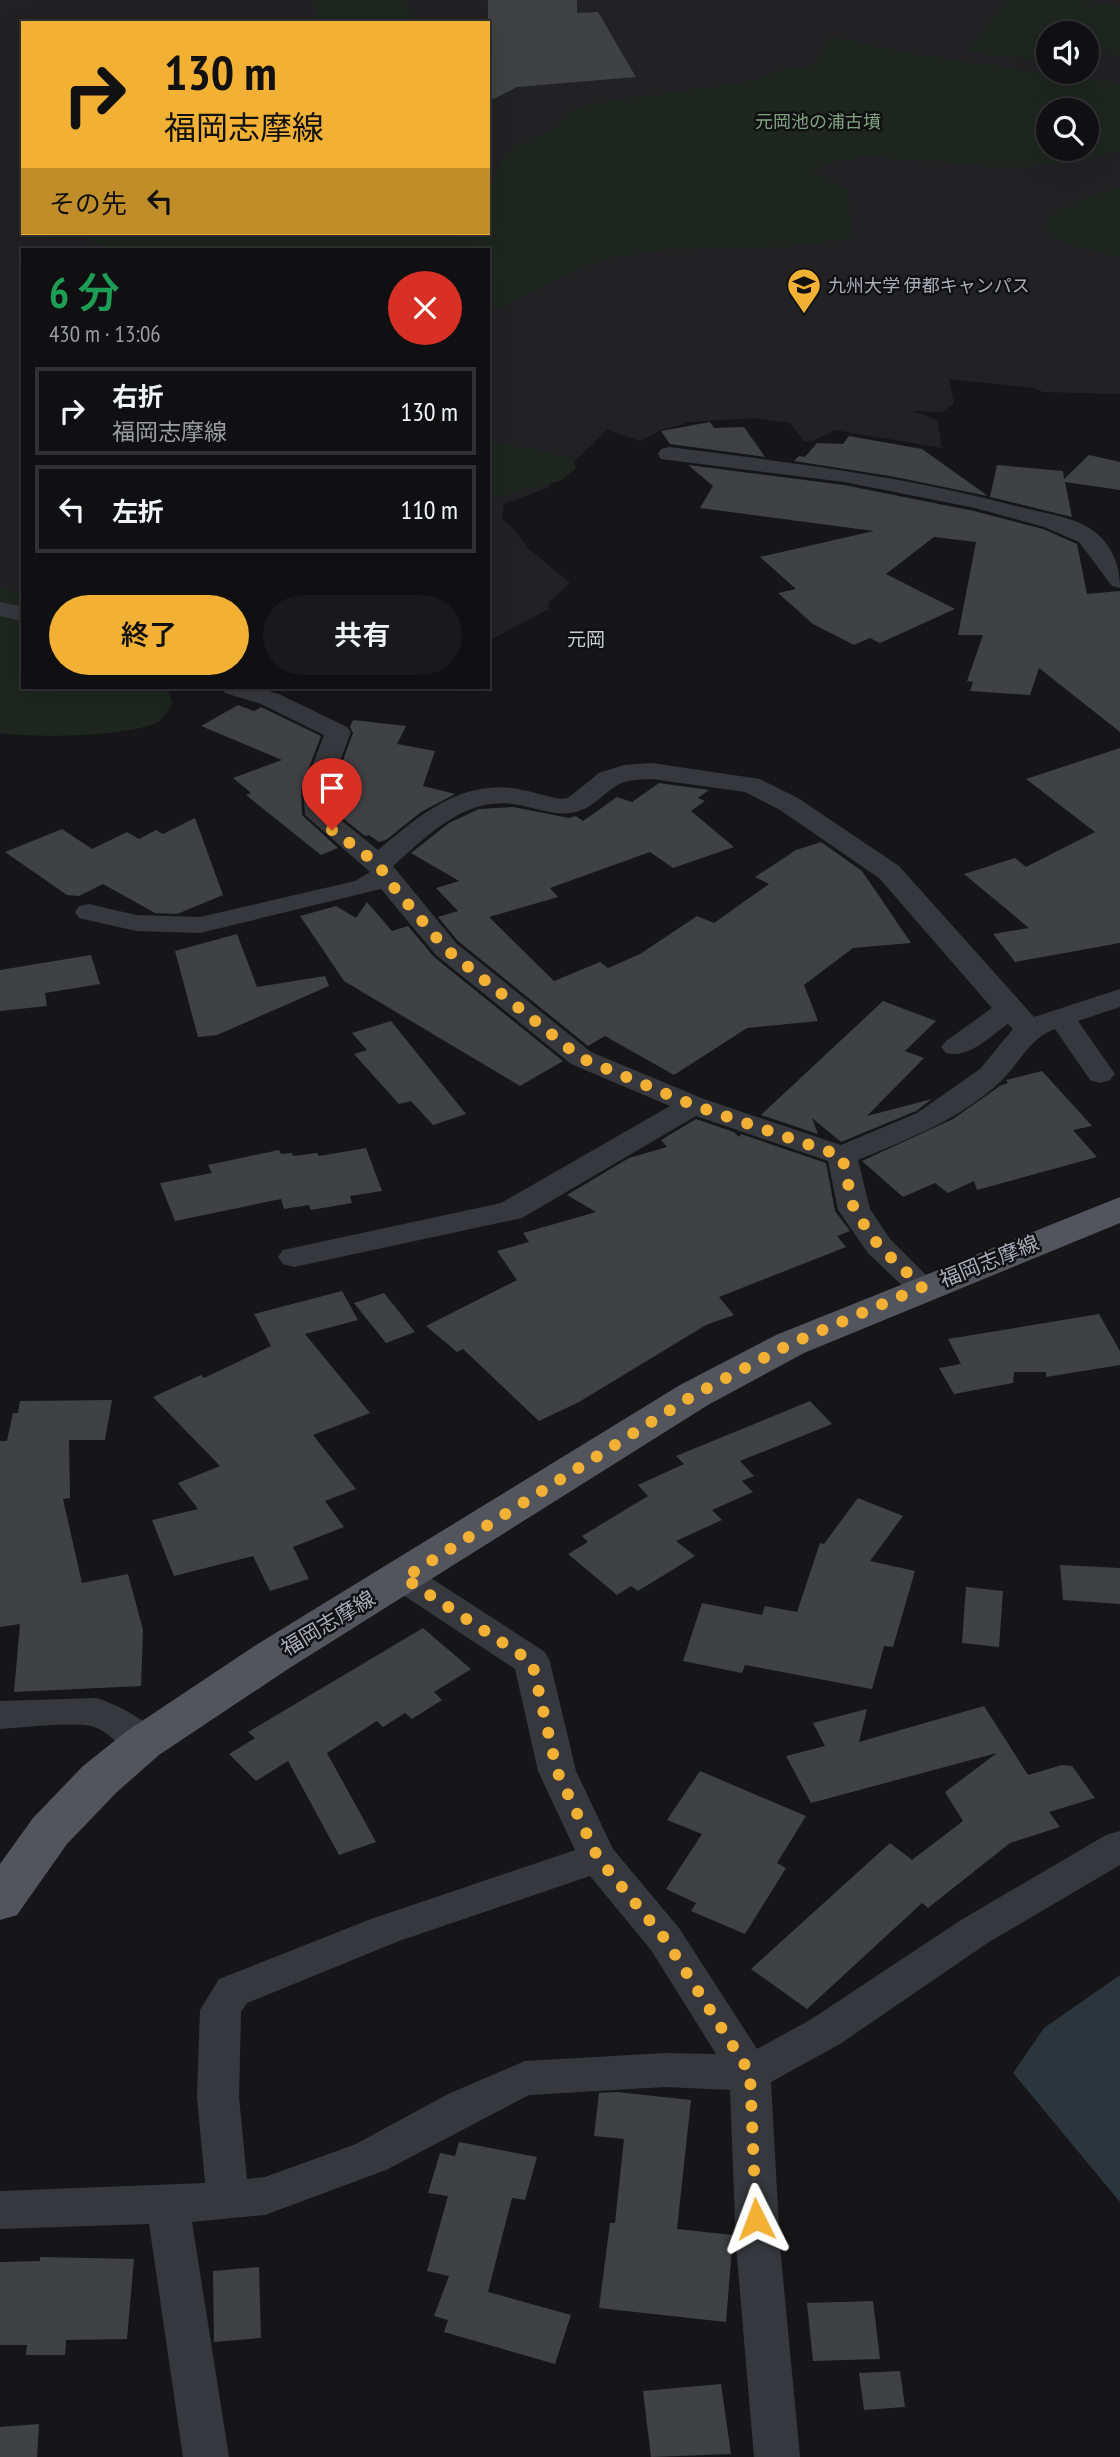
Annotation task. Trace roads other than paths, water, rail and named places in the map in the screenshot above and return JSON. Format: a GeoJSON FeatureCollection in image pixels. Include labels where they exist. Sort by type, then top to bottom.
{"type":"FeatureCollection","features":[{"type":"Feature","properties":{"kind":"main road","name":"福岡志摩線"},"geometry":{"type":"LineString","coordinates":[[0,1901],[50,1831],[100,1779],[143,1743],[272,1657],[404,1578],[694,1395],[790,1344],[922,1287],[1120,1209]]}},
{"type":"Feature","properties":{"kind":"street"},"geometry":{"type":"LineString","coordinates":[[669,454],[844,475],[977,502],[1052,522],[1087,537],[1120,581]]}},
{"type":"Feature","properties":{"kind":"street"},"geometry":{"type":"LineString","coordinates":[[0,609],[21,614]]}},
{"type":"Feature","properties":{"kind":"street"},"geometry":{"type":"LineString","coordinates":[[237,689],[270,699],[338,732],[316,790],[318,815],[382,870],[446,949],[546,1033],[581,1058],[693,1105],[842,1156],[928,1119],[990,1076],[1019,1019]]}},
{"type":"Feature","properties":{"kind":"street"},"geometry":{"type":"LineString","coordinates":[[89,912],[136,923],[200,925],[364,887],[430,820],[461,803],[485,796],[511,796],[560,807],[568,806],[576,804],[608,779],[624,772],[652,771],[751,785],[789,804],[889,872],[1019,1019]]}},
{"type":"Feature","properties":{"kind":"street"},"geometry":{"type":"LineString","coordinates":[[956,1047],[1019,1019],[1060,1016],[1120,998]]}},
{"type":"Feature","properties":{"kind":"street"},"geometry":{"type":"LineString","coordinates":[[1060,1016],[1100,1074]]}},
{"type":"Feature","properties":{"kind":"street"},"geometry":{"type":"LineString","coordinates":[[294,1257],[511,1211],[693,1105]]}},
{"type":"Feature","properties":{"kind":"street"},"geometry":{"type":"LineString","coordinates":[[842,1156],[854,1210],[879,1246],[922,1287]]}},
{"type":"Feature","properties":{"kind":"street"},"geometry":{"type":"LineString","coordinates":[[404,1578],[532,1662],[557,1771],[598,1858],[665,1939],[750,2073],[758,2246],[777,2457]]}},
{"type":"Feature","properties":{"kind":"street"},"geometry":{"type":"LineString","coordinates":[[0,1715],[96,1712],[115,1721],[143,1743]]}},
{"type":"Feature","properties":{"kind":"street"},"geometry":{"type":"LineString","coordinates":[[0,2210],[168,2205],[265,2196],[371,2157],[525,2077],[665,2070],[750,2073],[825,2032],[975,1931],[1120,1846]]}},
{"type":"Feature","properties":{"kind":"street"},"geometry":{"type":"LineString","coordinates":[[228,2201],[218,2096],[221,2010],[233,1991],[385,1930],[598,1858]]}},
{"type":"Feature","properties":{"kind":"street"},"geometry":{"type":"LineString","coordinates":[[168,2205],[206,2457]]}},
{"type":"Feature","properties":{"kind":"place","name":"九州大学 伊都キャンパス"},"geometry":{"type":"Point","coordinates":[804,315]}},
{"type":"Feature","properties":{"kind":"district","name":"元岡"},"geometry":{"type":"Point","coordinates":[586,639]}},
{"type":"Feature","properties":{"kind":"park label","name":"元岡池の浦古墳"},"geometry":{"type":"Point","coordinates":[818,121]}}]}
